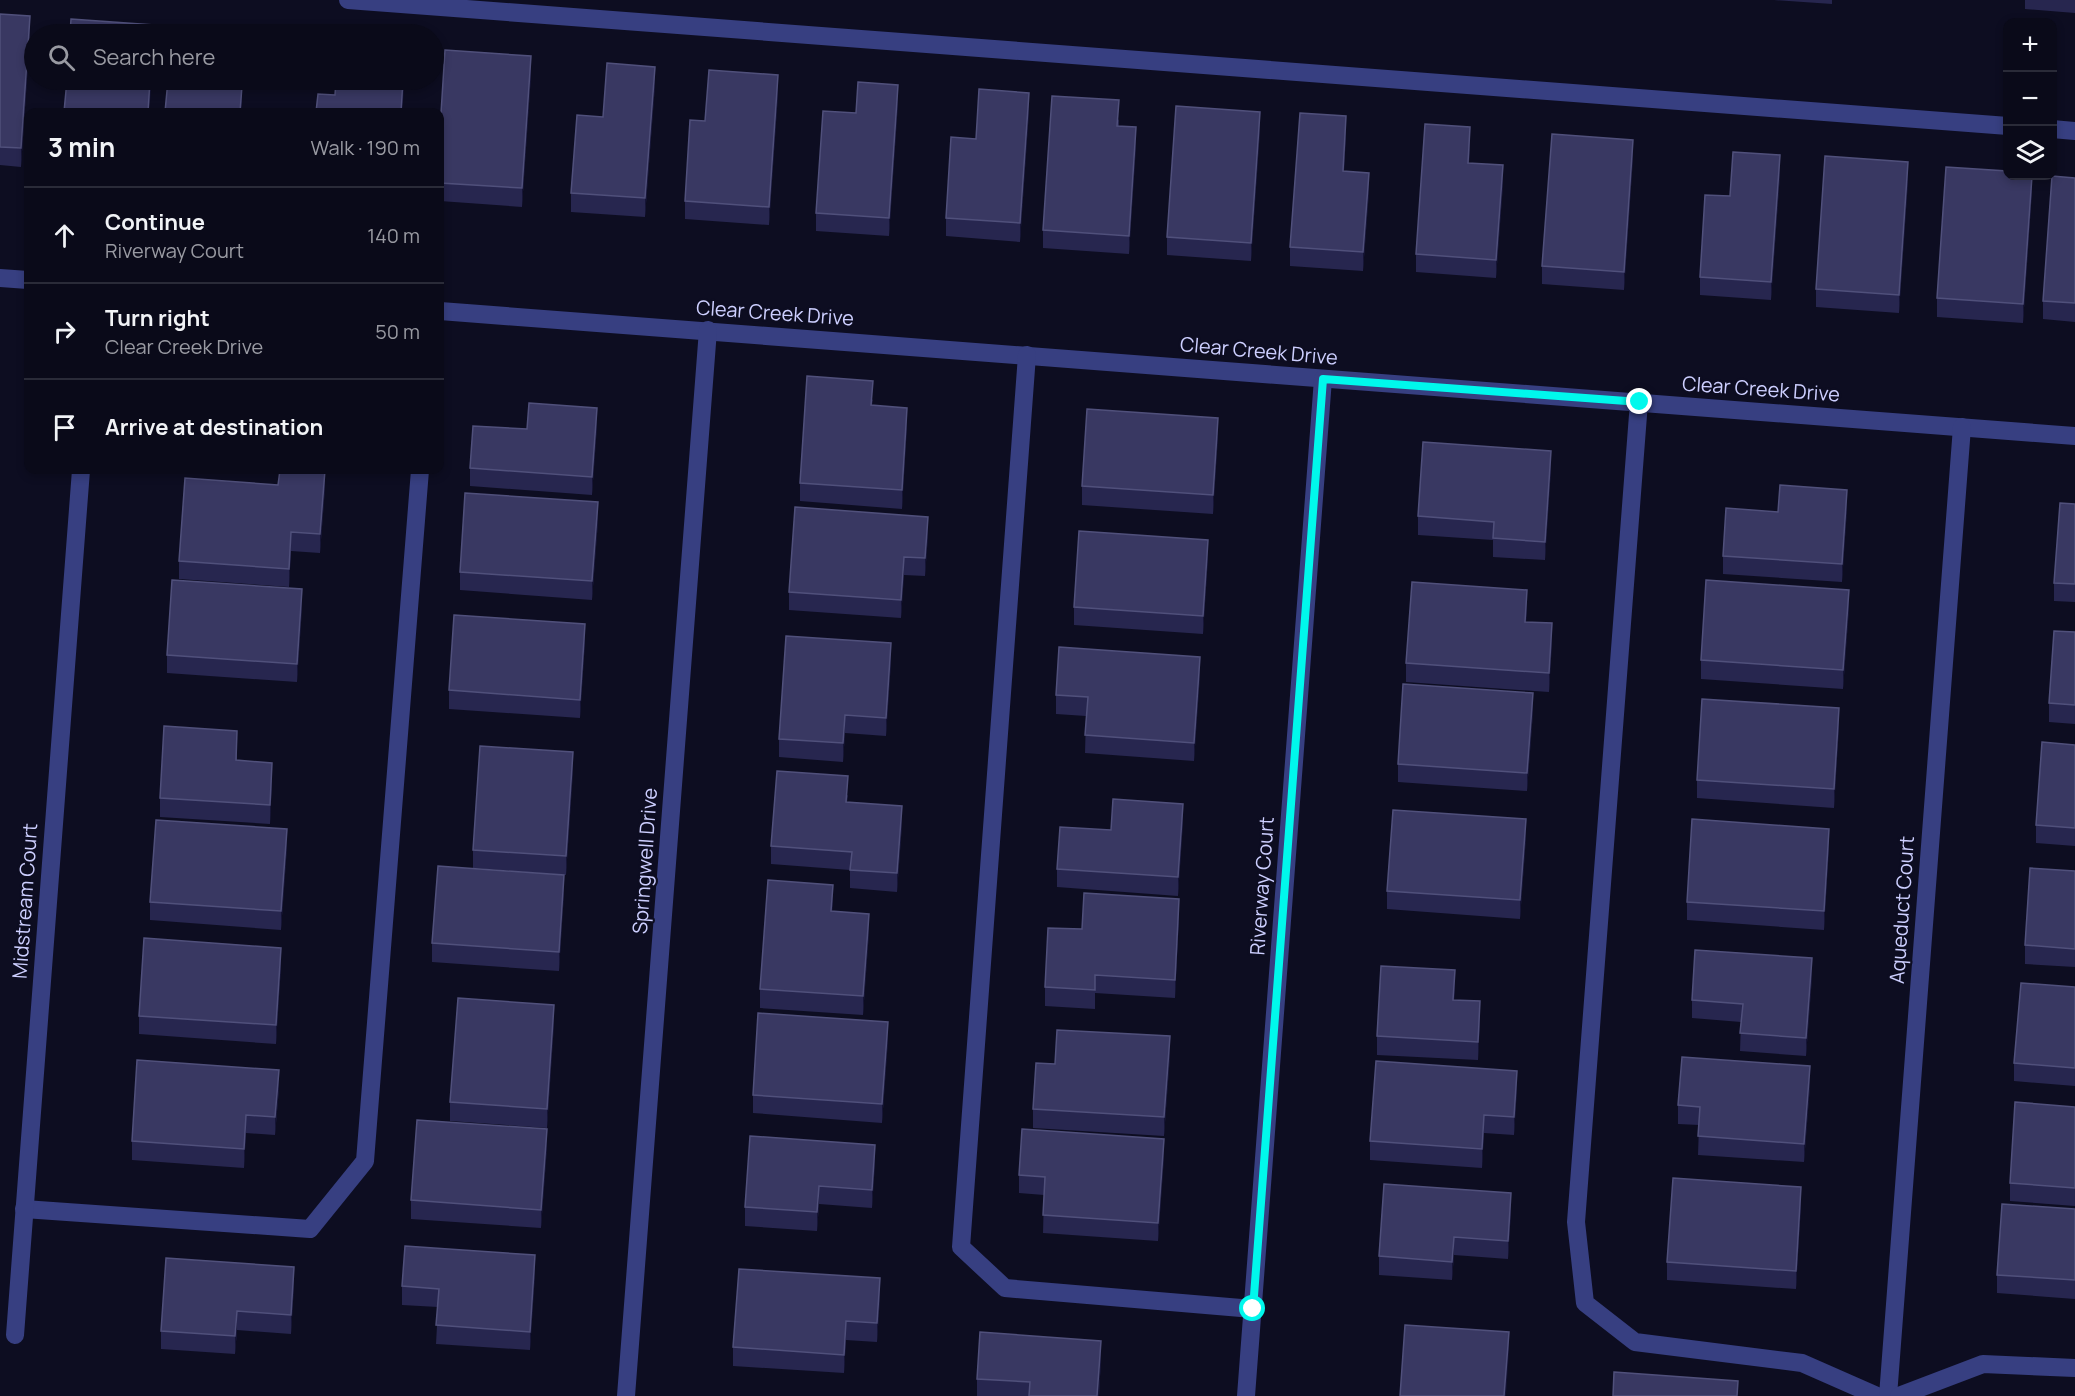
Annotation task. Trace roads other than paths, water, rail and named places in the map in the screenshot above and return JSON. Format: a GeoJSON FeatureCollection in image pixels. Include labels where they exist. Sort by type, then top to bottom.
{"type":"FeatureCollection","features":[{"type":"Feature","properties":{"kind":"street"},"geometry":{"type":"LineString","coordinates":[[348,0],[2003,126]]}},
{"type":"Feature","properties":{"kind":"street"},"geometry":{"type":"LineString","coordinates":[[2057,129],[2075,131]]}},
{"type":"Feature","properties":{"kind":"street"},"geometry":{"type":"LineString","coordinates":[[0,278],[24,280]]}},
{"type":"Feature","properties":{"kind":"street","name":"Clear Creek Drive"},"geometry":{"type":"LineString","coordinates":[[444,310],[2075,436]]}},
{"type":"Feature","properties":{"kind":"street","name":"Springwell Drive"},"geometry":{"type":"LineString","coordinates":[[626,1396],[708,330]]}},
{"type":"Feature","properties":{"kind":"street"},"geometry":{"type":"LineString","coordinates":[[1027,355],[961,1247],[1005,1288],[1253,1309]]}},
{"type":"Feature","properties":{"kind":"street","name":"Riverway Court"},"geometry":{"type":"LineString","coordinates":[[1246,1396],[1323,379]]}},
{"type":"Feature","properties":{"kind":"street"},"geometry":{"type":"LineString","coordinates":[[1640,402],[1576,1222],[1585,1303],[1635,1342],[1802,1362],[1877,1396]]}},
{"type":"Feature","properties":{"kind":"street","name":"Aqueduct Court"},"geometry":{"type":"LineString","coordinates":[[1888,1396],[1962,427]]}},
{"type":"Feature","properties":{"kind":"street","name":"Midstream Court"},"geometry":{"type":"LineString","coordinates":[[15,1335],[81,474]]}},
{"type":"Feature","properties":{"kind":"street"},"geometry":{"type":"LineString","coordinates":[[24,1209],[310,1229],[365,1161],[420,474]]}},
{"type":"Feature","properties":{"kind":"street"},"geometry":{"type":"LineString","coordinates":[[1899,1396],[1983,1364],[2075,1368]]}}]}
